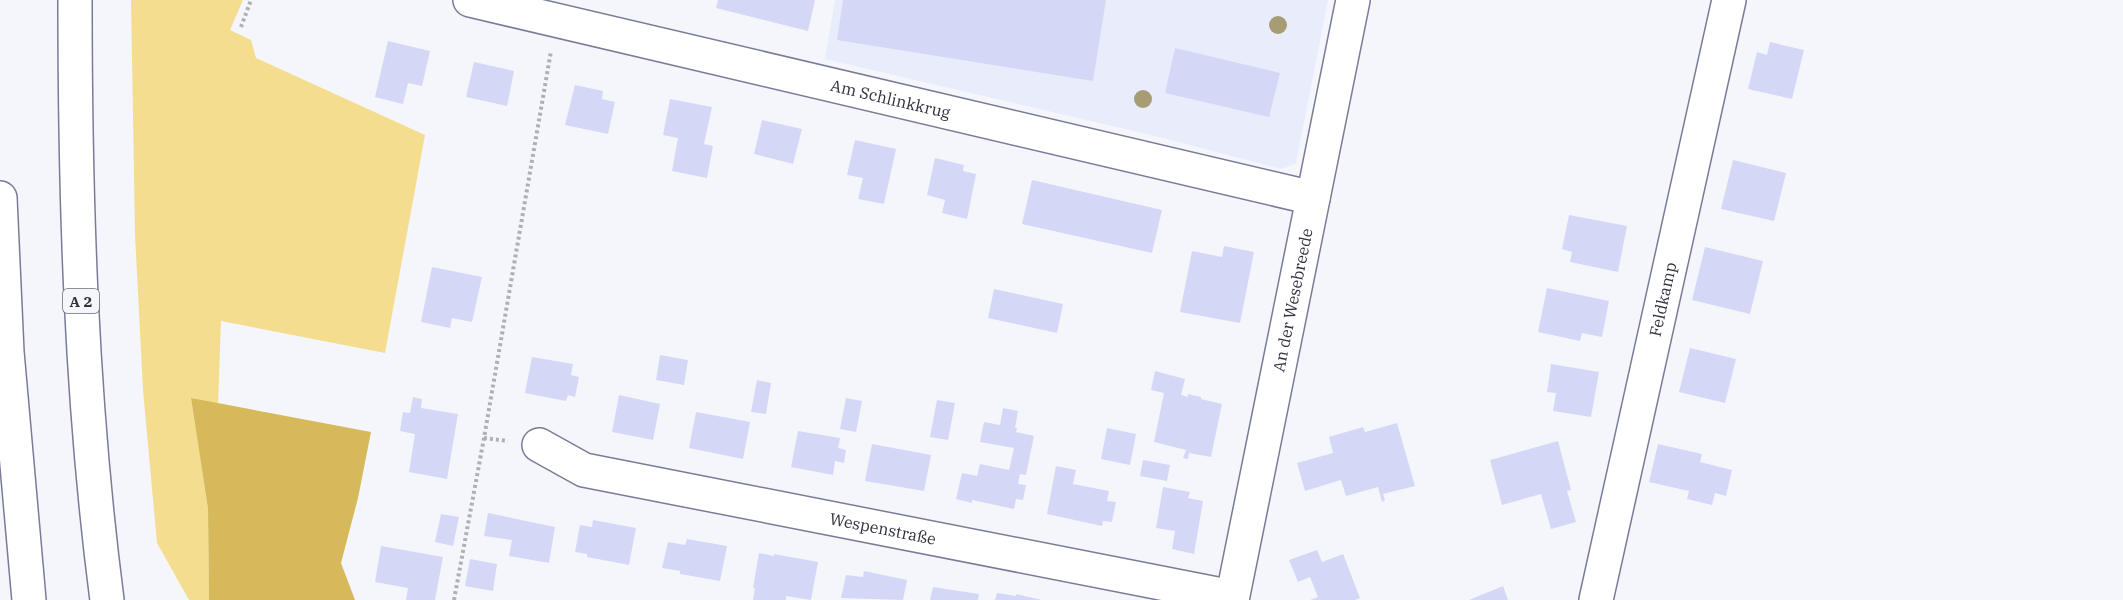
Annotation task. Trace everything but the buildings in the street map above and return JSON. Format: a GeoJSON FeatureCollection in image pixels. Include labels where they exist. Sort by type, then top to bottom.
{"type":"FeatureCollection","features":[{"type":"Feature","properties":{"kind":"main road","name":"A 2"},"geometry":{"type":"LineString","coordinates":[[75,0],[76,189],[81,292],[95,487],[107,600]]}},
{"type":"Feature","properties":{"kind":"main road","name":"Am Schlinkkrug"},"geometry":{"type":"LineString","coordinates":[[470,0],[1312,198]]}},
{"type":"Feature","properties":{"kind":"main road","name":"An der Wesebreede"},"geometry":{"type":"LineString","coordinates":[[1232,599],[1353,0]]}},
{"type":"Feature","properties":{"kind":"main road","name":"Feldkamp"},"geometry":{"type":"LineString","coordinates":[[1596,600],[1730,0]]}},
{"type":"Feature","properties":{"kind":"main road"},"geometry":{"type":"LineString","coordinates":[[0,198],[7,352],[29,600]]}},
{"type":"Feature","properties":{"kind":"main road","name":"Wespenstraße"},"geometry":{"type":"LineString","coordinates":[[539,446],[584,470],[1232,599]]}},
{"type":"Feature","properties":{"kind":"path"},"geometry":{"type":"LineString","coordinates":[[241,27],[251,0]]}},
{"type":"Feature","properties":{"kind":"path"},"geometry":{"type":"LineString","coordinates":[[454,600],[557,21]]}},
{"type":"Feature","properties":{"kind":"shaded area"},"geometry":{"type":"Polygon","coordinates":[[[131,0],[243,0],[230,30],[251,40],[256,58],[425,135],[385,353],[221,321],[218,404],[191,398],[208,509],[209,600],[189,600],[157,543],[143,390],[135,235],[131,0]]]}},
{"type":"Feature","properties":{"kind":"shaded area"},"geometry":{"type":"Polygon","coordinates":[[[835,0],[1328,0],[1296,163],[1282,169],[1155,136],[825,59],[835,0]]]}},
{"type":"Feature","properties":{"kind":"shaded area"},"geometry":{"type":"Polygon","coordinates":[[[191,398],[371,432],[358,498],[341,563],[355,600],[209,600],[208,509],[191,398]]]}}]}
